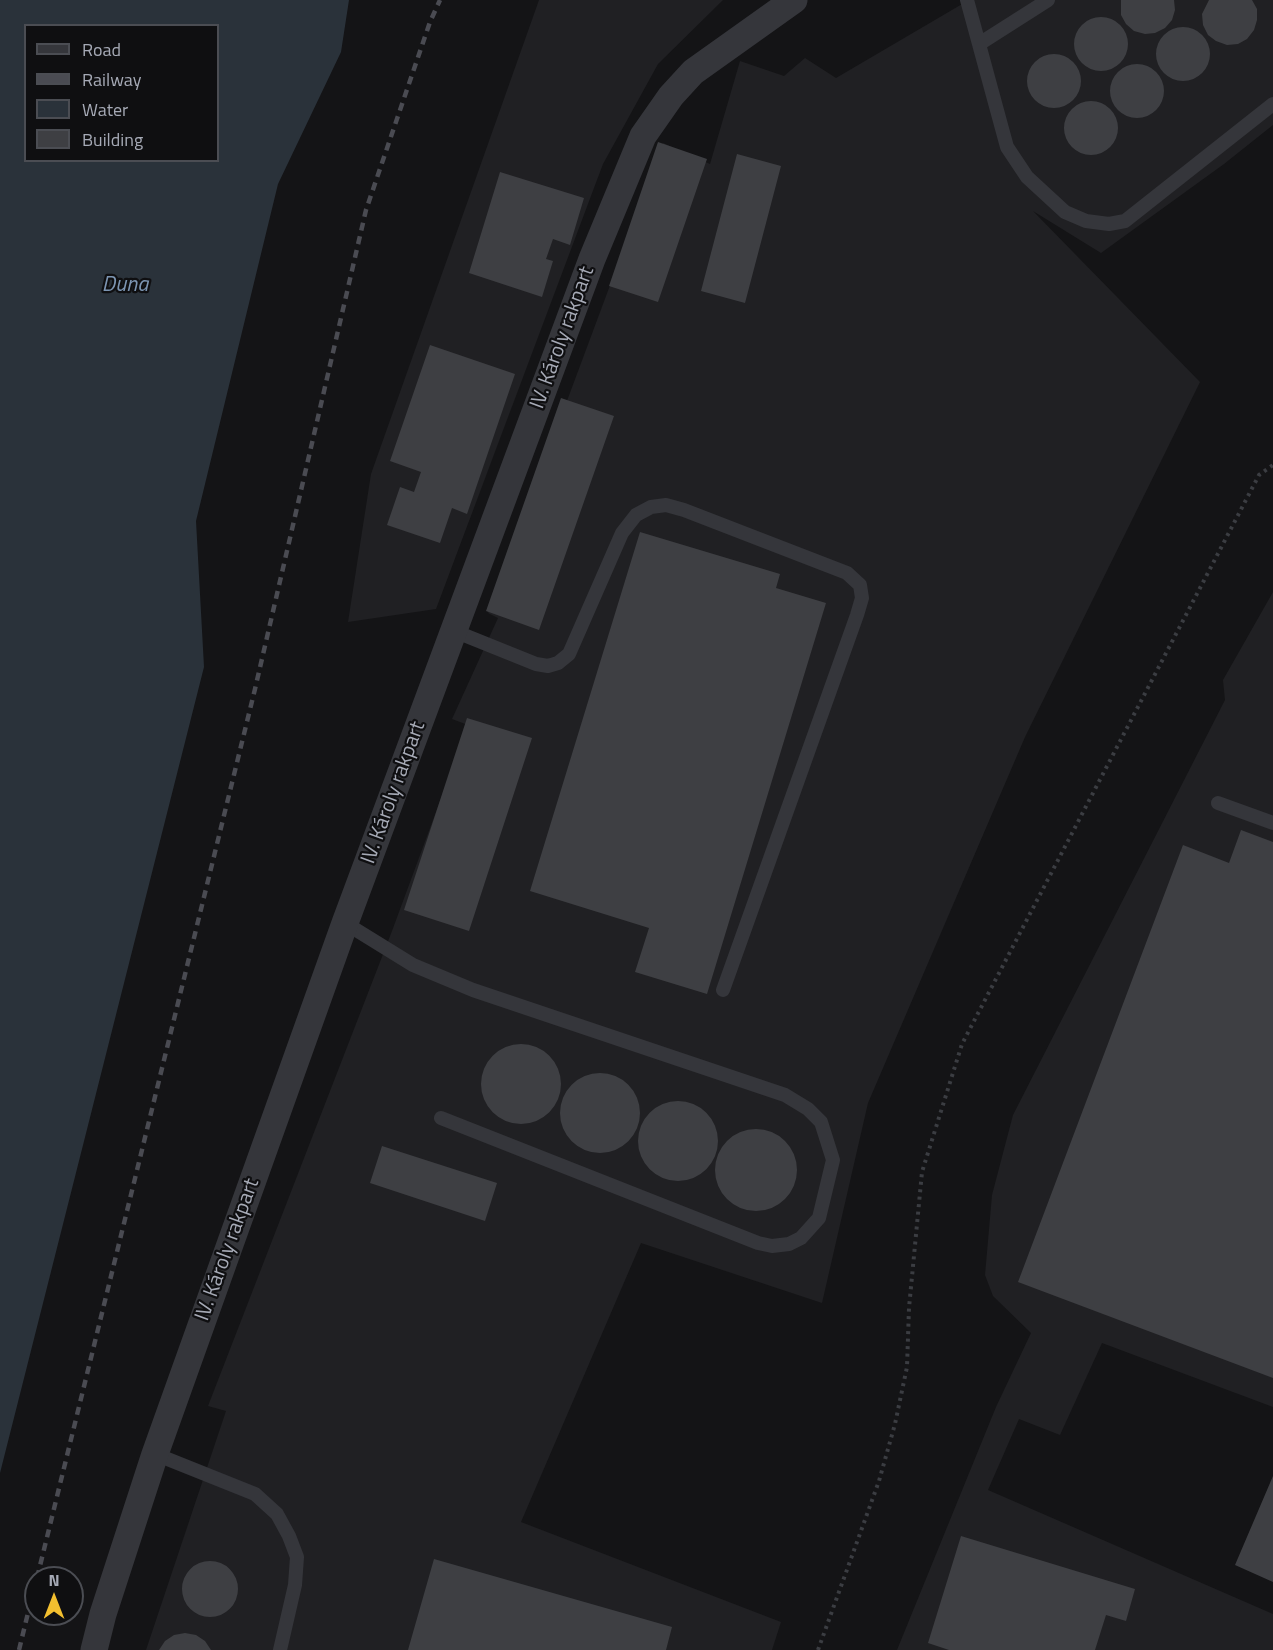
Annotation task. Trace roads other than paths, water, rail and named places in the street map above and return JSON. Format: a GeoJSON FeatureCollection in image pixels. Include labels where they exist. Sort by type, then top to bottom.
{"type":"FeatureCollection","features":[{"type":"Feature","properties":{"kind":"street","name":"IV. Károly rakpart"},"geometry":{"type":"LineString","coordinates":[[94,1650],[103,1614],[155,1454],[345,922],[592,260],[643,136],[670,96],[693,72],[794,0]]}},
{"type":"Feature","properties":{"kind":"lane"},"geometry":{"type":"LineString","coordinates":[[967,0],[1007,147],[1028,177],[1065,212],[1086,221],[1109,225],[1125,221],[1273,104]]}},
{"type":"Feature","properties":{"kind":"lane"},"geometry":{"type":"LineString","coordinates":[[979,44],[1048,0]]}},
{"type":"Feature","properties":{"kind":"lane"},"geometry":{"type":"LineString","coordinates":[[454,631],[536,664],[548,666],[558,663],[569,654],[622,533],[636,515],[651,507],[666,506],[684,510],[847,573],[860,585],[862,598],[857,615],[723,990]]}},
{"type":"Feature","properties":{"kind":"lane"},"geometry":{"type":"LineString","coordinates":[[1218,803],[1273,823]]}},
{"type":"Feature","properties":{"kind":"lane"},"geometry":{"type":"LineString","coordinates":[[345,922],[413,965],[473,990],[785,1095],[808,1109],[821,1122],[833,1160],[819,1218],[801,1238],[789,1244],[772,1246],[758,1243],[441,1118]]}},
{"type":"Feature","properties":{"kind":"lane"},"geometry":{"type":"LineString","coordinates":[[155,1454],[255,1494],[277,1514],[297,1557],[296,1585],[280,1650]]}},
{"type":"Feature","properties":{"kind":"water","name":"Duna"},"geometry":{"type":"Polygon","coordinates":[[[0,0],[349,0],[341,52],[278,184],[196,521],[204,667],[0,1473],[0,0]]]}},
{"type":"Feature","properties":{"kind":"railway"},"geometry":{"type":"LineString","coordinates":[[40,1566],[255,689],[366,210],[430,22],[440,0]]}},
{"type":"Feature","properties":{"kind":"railway"},"geometry":{"type":"LineString","coordinates":[[19,1650],[25,1626]]}}]}
